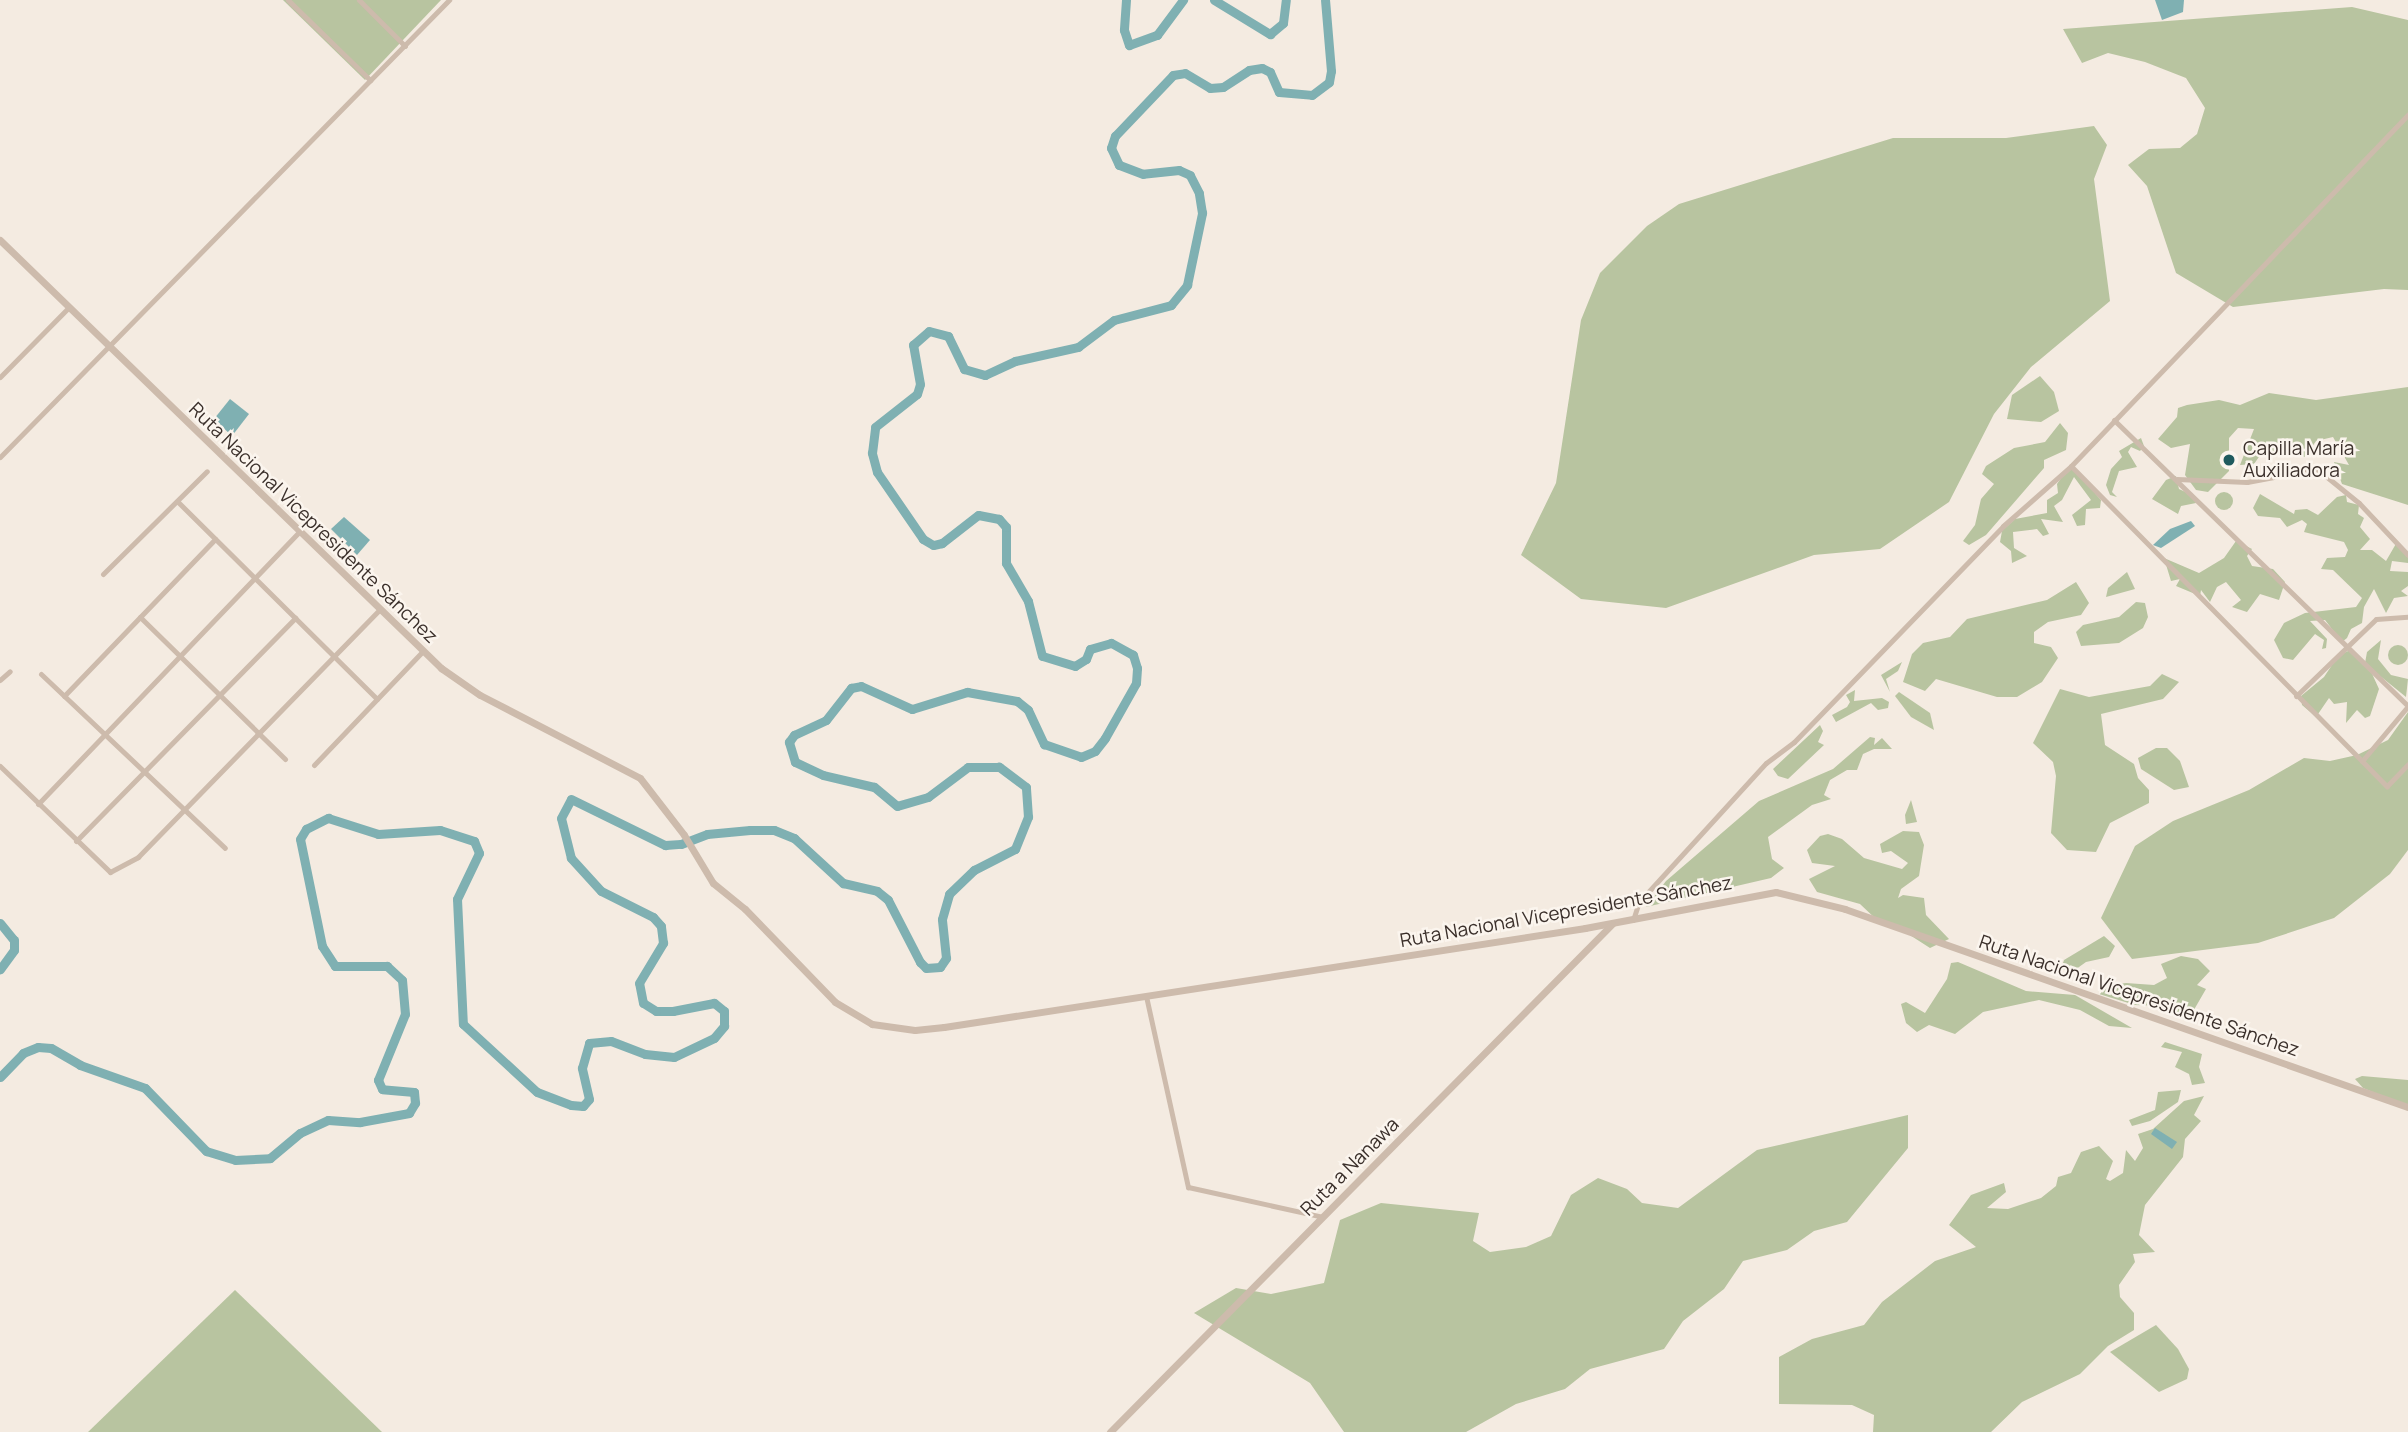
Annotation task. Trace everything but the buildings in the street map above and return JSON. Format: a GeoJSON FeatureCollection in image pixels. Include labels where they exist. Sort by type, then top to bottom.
{"type":"FeatureCollection","features":[{"type":"Feature","properties":{"kind":"street"},"geometry":{"type":"LineString","coordinates":[[288,0],[370,80]]}},
{"type":"Feature","properties":{"kind":"street"},"geometry":{"type":"LineString","coordinates":[[359,0],[405,46]]}},
{"type":"Feature","properties":{"kind":"street"},"geometry":{"type":"LineString","coordinates":[[0,457],[449,0]]}},
{"type":"Feature","properties":{"kind":"street"},"geometry":{"type":"LineString","coordinates":[[1633,920],[1639,902],[1766,763],[1794,742],[2003,526],[2071,466],[2408,115]]}},
{"type":"Feature","properties":{"kind":"street","name":"Ruta Nacional Vicepresidente Sánchez"},"geometry":{"type":"LineString","coordinates":[[0,240],[423,651],[480,695],[640,778],[684,835],[713,883],[746,909],[835,1002],[854,1016],[882,1026],[944,1027],[1585,929],[1762,893],[1805,896],[2408,1107]]}},
{"type":"Feature","properties":{"kind":"street"},"geometry":{"type":"LineString","coordinates":[[0,377],[69,307]]}},
{"type":"Feature","properties":{"kind":"street"},"geometry":{"type":"LineString","coordinates":[[2114,420],[2408,706],[2362,761]]}},
{"type":"Feature","properties":{"kind":"street"},"geometry":{"type":"LineString","coordinates":[[2071,466],[2387,786],[2408,764]]}},
{"type":"Feature","properties":{"kind":"street"},"geometry":{"type":"LineString","coordinates":[[2177,480],[2247,482],[2317,468],[2359,503],[2408,555]]}},
{"type":"Feature","properties":{"kind":"street"},"geometry":{"type":"LineString","coordinates":[[103,574],[207,471]]}},
{"type":"Feature","properties":{"kind":"street"},"geometry":{"type":"LineString","coordinates":[[178,502],[377,699]]}},
{"type":"Feature","properties":{"kind":"street"},"geometry":{"type":"LineString","coordinates":[[38,804],[299,532]]}},
{"type":"Feature","properties":{"kind":"street"},"geometry":{"type":"LineString","coordinates":[[64,696],[215,539]]}},
{"type":"Feature","properties":{"kind":"street"},"geometry":{"type":"LineString","coordinates":[[0,766],[110,872],[138,857],[380,610]]}},
{"type":"Feature","properties":{"kind":"street"},"geometry":{"type":"LineString","coordinates":[[140,617],[285,759]]}},
{"type":"Feature","properties":{"kind":"street"},"geometry":{"type":"LineString","coordinates":[[2296,696],[2376,619],[2408,617]]}},
{"type":"Feature","properties":{"kind":"street"},"geometry":{"type":"LineString","coordinates":[[76,841],[295,618]]}},
{"type":"Feature","properties":{"kind":"street"},"geometry":{"type":"LineString","coordinates":[[314,765],[423,651]]}},
{"type":"Feature","properties":{"kind":"street"},"geometry":{"type":"LineString","coordinates":[[0,680],[10,671]]}},
{"type":"Feature","properties":{"kind":"street"},"geometry":{"type":"LineString","coordinates":[[41,674],[225,848]]}},
{"type":"Feature","properties":{"kind":"street","name":"Ruta a Nanawa"},"geometry":{"type":"LineString","coordinates":[[1110,1432],[1613,924]]}},
{"type":"Feature","properties":{"kind":"street"},"geometry":{"type":"LineString","coordinates":[[1585,929],[1592,934],[1592,943]]}},
{"type":"Feature","properties":{"kind":"street"},"geometry":{"type":"LineString","coordinates":[[1146,996],[1188,1187],[1323,1217]]}},
{"type":"Feature","properties":{"kind":"green space"},"geometry":{"type":"Polygon","coordinates":[[[283,0],[441,0],[365,80],[283,0]]]}},
{"type":"Feature","properties":{"kind":"green space"},"geometry":{"type":"Polygon","coordinates":[[[2352,7],[2408,20],[2408,290],[2384,289],[2233,307],[2176,273],[2147,186],[2128,165],[2149,149],[2180,148],[2197,134],[2205,108],[2186,78],[2145,62],[2108,53],[2082,63],[2063,29],[2352,7]]]}},
{"type":"Feature","properties":{"kind":"green space"},"geometry":{"type":"Polygon","coordinates":[[[2094,126],[2107,145],[2094,179],[2110,301],[2031,367],[1994,414],[1949,502],[1880,549],[1814,555],[1666,608],[1581,599],[1521,555],[1556,483],[1581,320],[1600,273],[1647,226],[1679,204],[1893,138],[2006,138],[2094,126]]]}},
{"type":"Feature","properties":{"kind":"green space"},"geometry":{"type":"Polygon","coordinates":[[[2040,376],[2054,392],[2059,411],[2041,422],[2007,419],[2012,395],[2040,376]]]}},
{"type":"Feature","properties":{"kind":"green space"},"geometry":{"type":"Polygon","coordinates":[[[2408,387],[2408,505],[2342,484],[2334,462],[2349,465],[2333,437],[2316,441],[2305,457],[2261,454],[2254,464],[2240,465],[2254,429],[2238,428],[2229,438],[2229,471],[2208,492],[2196,490],[2185,475],[2190,444],[2171,448],[2158,439],[2177,417],[2178,408],[2187,405],[2219,400],[2240,405],[2269,393],[2316,400],[2408,387]]]}},
{"type":"Feature","properties":{"kind":"green space"},"geometry":{"type":"Polygon","coordinates":[[[2060,423],[2068,433],[2066,450],[2044,460],[2044,468],[1986,535],[1969,545],[1963,541],[1975,525],[1981,499],[1994,484],[1982,474],[1986,466],[2014,448],[2045,442],[2060,423]]]}},
{"type":"Feature","properties":{"kind":"green space"},"geometry":{"type":"Polygon","coordinates":[[[2141,438],[2144,446],[2140,451],[2131,447],[2128,452],[2137,467],[2119,471],[2112,492],[2117,497],[2110,495],[2106,485],[2111,469],[2122,457],[2119,451],[2141,438]]]}},
{"type":"Feature","properties":{"kind":"green space"},"geometry":{"type":"Polygon","coordinates":[[[2070,465],[2101,500],[2100,508],[2086,509],[2085,525],[2077,526],[2072,515],[2091,500],[2074,477],[2062,500],[2054,506],[2063,522],[2041,519],[2049,534],[2043,536],[2037,529],[2013,532],[2014,548],[2027,556],[2012,563],[2011,551],[2000,542],[2002,531],[2015,519],[2047,513],[2047,500],[2058,493],[2057,484],[2070,465]]]}},
{"type":"Feature","properties":{"kind":"green space"},"geometry":{"type":"Polygon","coordinates":[[[2176,476],[2179,489],[2194,496],[2196,503],[2181,506],[2178,514],[2152,499],[2166,480],[2176,476]]]}},
{"type":"Feature","properties":{"kind":"green space"},"geometry":{"type":"Polygon","coordinates":[[[2224,492],[2230,495],[2233,501],[2230,507],[2224,510],[2218,507],[2215,501],[2218,495],[2224,492]]]}},
{"type":"Feature","properties":{"kind":"green space"},"geometry":{"type":"Polygon","coordinates":[[[2260,494],[2294,514],[2295,510],[2307,509],[2318,515],[2337,497],[2346,495],[2347,502],[2359,505],[2358,514],[2364,518],[2360,527],[2370,539],[2360,550],[2372,550],[2386,561],[2397,542],[2408,553],[2408,563],[2392,561],[2390,571],[2408,572],[2408,586],[2401,591],[2408,596],[2394,598],[2386,613],[2374,589],[2364,607],[2362,623],[2351,629],[2342,642],[2325,620],[2310,621],[2327,639],[2326,648],[2322,649],[2324,640],[2315,634],[2293,660],[2283,658],[2274,640],[2284,623],[2305,613],[2356,607],[2362,598],[2333,570],[2321,569],[2327,558],[2345,557],[2348,550],[2344,542],[2304,532],[2307,524],[2302,520],[2287,527],[2280,518],[2258,516],[2253,508],[2260,494]]]}},
{"type":"Feature","properties":{"kind":"green space"},"geometry":{"type":"Polygon","coordinates":[[[2236,541],[2252,549],[2247,556],[2252,566],[2273,569],[2285,582],[2279,600],[2260,594],[2247,612],[2232,607],[2241,600],[2226,582],[2217,587],[2210,602],[2201,590],[2200,596],[2176,586],[2180,579],[2171,581],[2164,558],[2199,573],[2224,558],[2236,541]]]}},
{"type":"Feature","properties":{"kind":"green space"},"geometry":{"type":"Polygon","coordinates":[[[2127,572],[2135,589],[2106,597],[2108,588],[2127,572]]]}},
{"type":"Feature","properties":{"kind":"green space"},"geometry":{"type":"Polygon","coordinates":[[[2076,582],[2089,603],[2081,615],[2048,622],[2034,632],[2034,643],[2051,647],[2058,658],[2042,682],[2017,697],[1997,697],[1936,679],[1925,691],[1903,682],[1912,654],[1923,643],[1950,637],[1967,619],[2047,600],[2076,582]]]}},
{"type":"Feature","properties":{"kind":"green space"},"geometry":{"type":"Polygon","coordinates":[[[2136,602],[2145,603],[2148,617],[2143,628],[2119,643],[2081,646],[2076,632],[2083,625],[2119,617],[2136,602]]]}},
{"type":"Feature","properties":{"kind":"green space"},"geometry":{"type":"Polygon","coordinates":[[[2381,640],[2378,659],[2391,675],[2408,679],[2406,697],[2369,667],[2379,689],[2370,716],[2365,718],[2357,710],[2346,723],[2347,702],[2334,704],[2329,698],[2316,717],[2302,705],[2301,696],[2324,677],[2338,656],[2350,650],[2365,663],[2367,652],[2381,640]]]}},
{"type":"Feature","properties":{"kind":"green space"},"geometry":{"type":"Polygon","coordinates":[[[2398,645],[2405,648],[2408,655],[2405,662],[2398,665],[2391,662],[2388,655],[2391,648],[2398,645]]]}},
{"type":"Feature","properties":{"kind":"green space"},"geometry":{"type":"Polygon","coordinates":[[[1902,662],[1898,671],[1886,679],[1890,692],[1881,675],[1902,662]]]}},
{"type":"Feature","properties":{"kind":"green space"},"geometry":{"type":"Polygon","coordinates":[[[2162,674],[2179,682],[2163,699],[2101,714],[2105,745],[2134,764],[2138,778],[2149,790],[2149,803],[2110,823],[2096,852],[2067,850],[2051,833],[2056,776],[2053,762],[2033,743],[2060,689],[2089,697],[2150,686],[2162,674]]]}},
{"type":"Feature","properties":{"kind":"green space"},"geometry":{"type":"Polygon","coordinates":[[[1855,690],[1854,701],[1882,698],[1889,702],[1888,708],[1878,710],[1871,703],[1836,722],[1832,715],[1847,707],[1850,702],[1846,695],[1855,690]]]}},
{"type":"Feature","properties":{"kind":"green space"},"geometry":{"type":"Polygon","coordinates":[[[1899,692],[1930,713],[1934,730],[1911,717],[1895,696],[1899,692]]]}},
{"type":"Feature","properties":{"kind":"green space"},"geometry":{"type":"Polygon","coordinates":[[[2408,712],[2408,850],[2390,874],[2334,918],[2258,943],[2132,959],[2101,918],[2135,846],[2173,821],[2249,790],[2304,758],[2330,761],[2357,755],[2388,740],[2408,712]]]}},
{"type":"Feature","properties":{"kind":"green space"},"geometry":{"type":"Polygon","coordinates":[[[1820,725],[1823,731],[1818,742],[1824,745],[1788,779],[1778,776],[1773,769],[1820,725]]]}},
{"type":"Feature","properties":{"kind":"green space"},"geometry":{"type":"Polygon","coordinates":[[[1870,737],[1875,738],[1874,745],[1882,738],[1892,749],[1874,749],[1863,754],[1857,770],[1847,770],[1830,780],[1824,795],[1831,799],[1812,805],[1768,837],[1772,859],[1784,868],[1771,878],[1646,907],[1666,881],[1759,801],[1833,769],[1870,737]]]}},
{"type":"Feature","properties":{"kind":"green space"},"geometry":{"type":"Polygon","coordinates":[[[2156,748],[2167,748],[2180,761],[2189,787],[2174,790],[2141,769],[2138,758],[2156,748]]]}},
{"type":"Feature","properties":{"kind":"green space"},"geometry":{"type":"Polygon","coordinates":[[[1911,800],[1917,822],[1906,824],[1905,815],[1911,800]]]}},
{"type":"Feature","properties":{"kind":"green space"},"geometry":{"type":"Polygon","coordinates":[[[1903,831],[1919,832],[1924,845],[1919,876],[1901,889],[1898,898],[1903,895],[1924,898],[1926,915],[1949,939],[1930,948],[1902,930],[1878,921],[1860,904],[1817,892],[1809,879],[1835,866],[1812,863],[1807,850],[1820,836],[1828,834],[1842,839],[1864,858],[1902,869],[1908,863],[1891,851],[1882,853],[1880,844],[1903,831]]]}},
{"type":"Feature","properties":{"kind":"green space"},"geometry":{"type":"Polygon","coordinates":[[[2104,936],[2115,946],[2109,957],[2086,962],[2072,972],[2061,969],[2064,960],[2104,936]]]}},
{"type":"Feature","properties":{"kind":"green space"},"geometry":{"type":"Polygon","coordinates":[[[2181,956],[2198,959],[2210,971],[2197,985],[2206,989],[2195,1008],[2196,1019],[2188,1022],[2164,1006],[2135,1005],[2099,994],[2105,986],[2126,983],[2154,985],[2167,978],[2161,964],[2181,956]]]}},
{"type":"Feature","properties":{"kind":"green space"},"geometry":{"type":"Polygon","coordinates":[[[1958,962],[2026,991],[2075,995],[2132,1028],[2109,1026],[2080,1010],[2039,1000],[1983,1012],[1955,1034],[1929,1025],[1917,1032],[1906,1023],[1901,1004],[1906,1002],[1925,1013],[1947,979],[1951,963],[1958,962]]]}},
{"type":"Feature","properties":{"kind":"green space"},"geometry":{"type":"Polygon","coordinates":[[[2165,1042],[2202,1054],[2199,1067],[2205,1083],[2192,1085],[2189,1074],[2175,1067],[2182,1052],[2161,1047],[2165,1042]]]}},
{"type":"Feature","properties":{"kind":"green space"},"geometry":{"type":"Polygon","coordinates":[[[2362,1076],[2408,1080],[2408,1107],[2363,1088],[2355,1079],[2362,1076]]]}},
{"type":"Feature","properties":{"kind":"green space"},"geometry":{"type":"Polygon","coordinates":[[[2181,1090],[2178,1102],[2150,1121],[2132,1126],[2129,1120],[2155,1110],[2158,1092],[2181,1090]]]}},
{"type":"Feature","properties":{"kind":"green space"},"geometry":{"type":"Polygon","coordinates":[[[2204,1096],[2194,1115],[2201,1121],[2185,1139],[2183,1157],[2145,1205],[2139,1235],[2155,1252],[2133,1254],[2135,1262],[2119,1285],[2120,1297],[2134,1313],[2134,1330],[2108,1346],[2080,1374],[2022,1402],[1991,1432],[1873,1432],[1874,1415],[1852,1405],[1779,1404],[1779,1357],[1812,1339],[1864,1325],[1882,1302],[1935,1261],[1976,1247],[1949,1225],[1971,1195],[2004,1183],[2006,1192],[1987,1208],[2008,1209],[2041,1198],[2056,1186],[2058,1177],[2071,1173],[2081,1152],[2099,1146],[2113,1161],[2106,1179],[2110,1181],[2123,1173],[2126,1150],[2135,1161],[2143,1148],[2138,1134],[2153,1129],[2184,1101],[2204,1096]]]}},
{"type":"Feature","properties":{"kind":"green space"},"geometry":{"type":"Polygon","coordinates":[[[1908,1115],[1908,1148],[1847,1222],[1814,1231],[1787,1250],[1743,1261],[1724,1289],[1683,1321],[1664,1349],[1590,1369],[1565,1389],[1516,1404],[1466,1432],[1344,1432],[1310,1383],[1194,1313],[1236,1288],[1271,1294],[1324,1283],[1340,1220],[1381,1203],[1479,1213],[1473,1241],[1490,1252],[1526,1247],[1551,1236],[1571,1195],[1598,1178],[1627,1189],[1642,1203],[1678,1208],[1757,1150],[1908,1115]]]}},
{"type":"Feature","properties":{"kind":"green space"},"geometry":{"type":"Polygon","coordinates":[[[235,1290],[382,1432],[88,1432],[235,1290]]]}},
{"type":"Feature","properties":{"kind":"green space"},"geometry":{"type":"Polygon","coordinates":[[[2156,1325],[2178,1349],[2189,1369],[2187,1379],[2159,1392],[2110,1352],[2156,1325]]]}},
{"type":"Feature","properties":{"kind":"water"},"geometry":{"type":"Polygon","coordinates":[[[2155,0],[2184,0],[2183,12],[2162,20],[2155,0]]]}},
{"type":"Feature","properties":{"kind":"water"},"geometry":{"type":"Polygon","coordinates":[[[230,399],[249,414],[232,436],[214,419],[230,399]]]}},
{"type":"Feature","properties":{"kind":"water"},"geometry":{"type":"Polygon","coordinates":[[[344,517],[370,540],[357,555],[331,529],[344,517]]]}},
{"type":"Feature","properties":{"kind":"water"},"geometry":{"type":"Polygon","coordinates":[[[2191,521],[2195,526],[2161,548],[2153,545],[2170,529],[2191,521]]]}},
{"type":"Feature","properties":{"kind":"water"},"geometry":{"type":"Polygon","coordinates":[[[2155,1128],[2177,1142],[2172,1149],[2151,1134],[2155,1128]]]}},
{"type":"Feature","properties":{"kind":"waterway"},"geometry":{"type":"LineString","coordinates":[[1126,0],[1124,30],[1129,45],[1157,35],[1183,0]]}},
{"type":"Feature","properties":{"kind":"waterway"},"geometry":{"type":"LineString","coordinates":[[1214,0],[1270,34],[1283,23],[1286,0]]}},
{"type":"Feature","properties":{"kind":"waterway"},"geometry":{"type":"LineString","coordinates":[[0,1077],[23,1053],[38,1047],[51,1048],[80,1065],[145,1088],[206,1151],[235,1160],[270,1158],[300,1133],[328,1120],[360,1122],[409,1113],[415,1103],[414,1092],[382,1089],[378,1080],[405,1014],[402,980],[387,966],[335,966],[322,946],[300,839],[306,829],[328,818],[378,834],[440,830],[474,841],[479,853],[457,899],[463,1024],[537,1092],[571,1105],[583,1106],[589,1099],[582,1068],[589,1043],[611,1041],[645,1054],[674,1057],[714,1038],[724,1026],[724,1011],[714,1003],[673,1011],[656,1011],[643,1003],[639,983],[663,943],[661,926],[653,917],[601,891],[571,858],[561,818],[571,799],[665,845],[681,844],[707,834],[750,830],[774,830],[794,838],[843,883],[877,891],[888,900],[920,962],[926,968],[940,967],[946,958],[942,919],[949,894],[974,870],[1015,849],[1028,817],[1026,787],[999,767],[968,767],[928,797],[897,806],[874,787],[823,775],[795,762],[789,742],[794,735],[826,720],[851,688],[861,686],[912,709],[967,692],[1017,701],[1028,710],[1044,744],[1081,757],[1095,751],[1105,738],[1136,683],[1137,668],[1133,655],[1111,643],[1090,649],[1086,659],[1075,666],[1042,656],[1028,601],[1006,563],[1006,527],[999,519],[978,515],[942,543],[933,545],[923,539],[877,472],[872,453],[875,427],[917,394],[920,384],[913,345],[929,331],[948,336],[964,369],[985,375],[1015,361],[1078,347],[1114,320],[1171,305],[1187,285],[1202,213],[1199,193],[1190,175],[1179,170],[1143,174],[1119,165],[1111,148],[1115,136],[1173,75],[1185,73],[1210,88],[1223,87],[1249,70],[1262,68],[1270,72],[1279,92],[1312,95],[1329,82],[1331,71],[1325,0]]}},
{"type":"Feature","properties":{"kind":"waterway"},"geometry":{"type":"LineString","coordinates":[[0,923],[14,940],[14,950],[0,969]]}},
{"type":"Feature","properties":{"kind":"place","name":"Capilla María Auxiliadora"},"geometry":{"type":"Point","coordinates":[2229,460]}}]}
